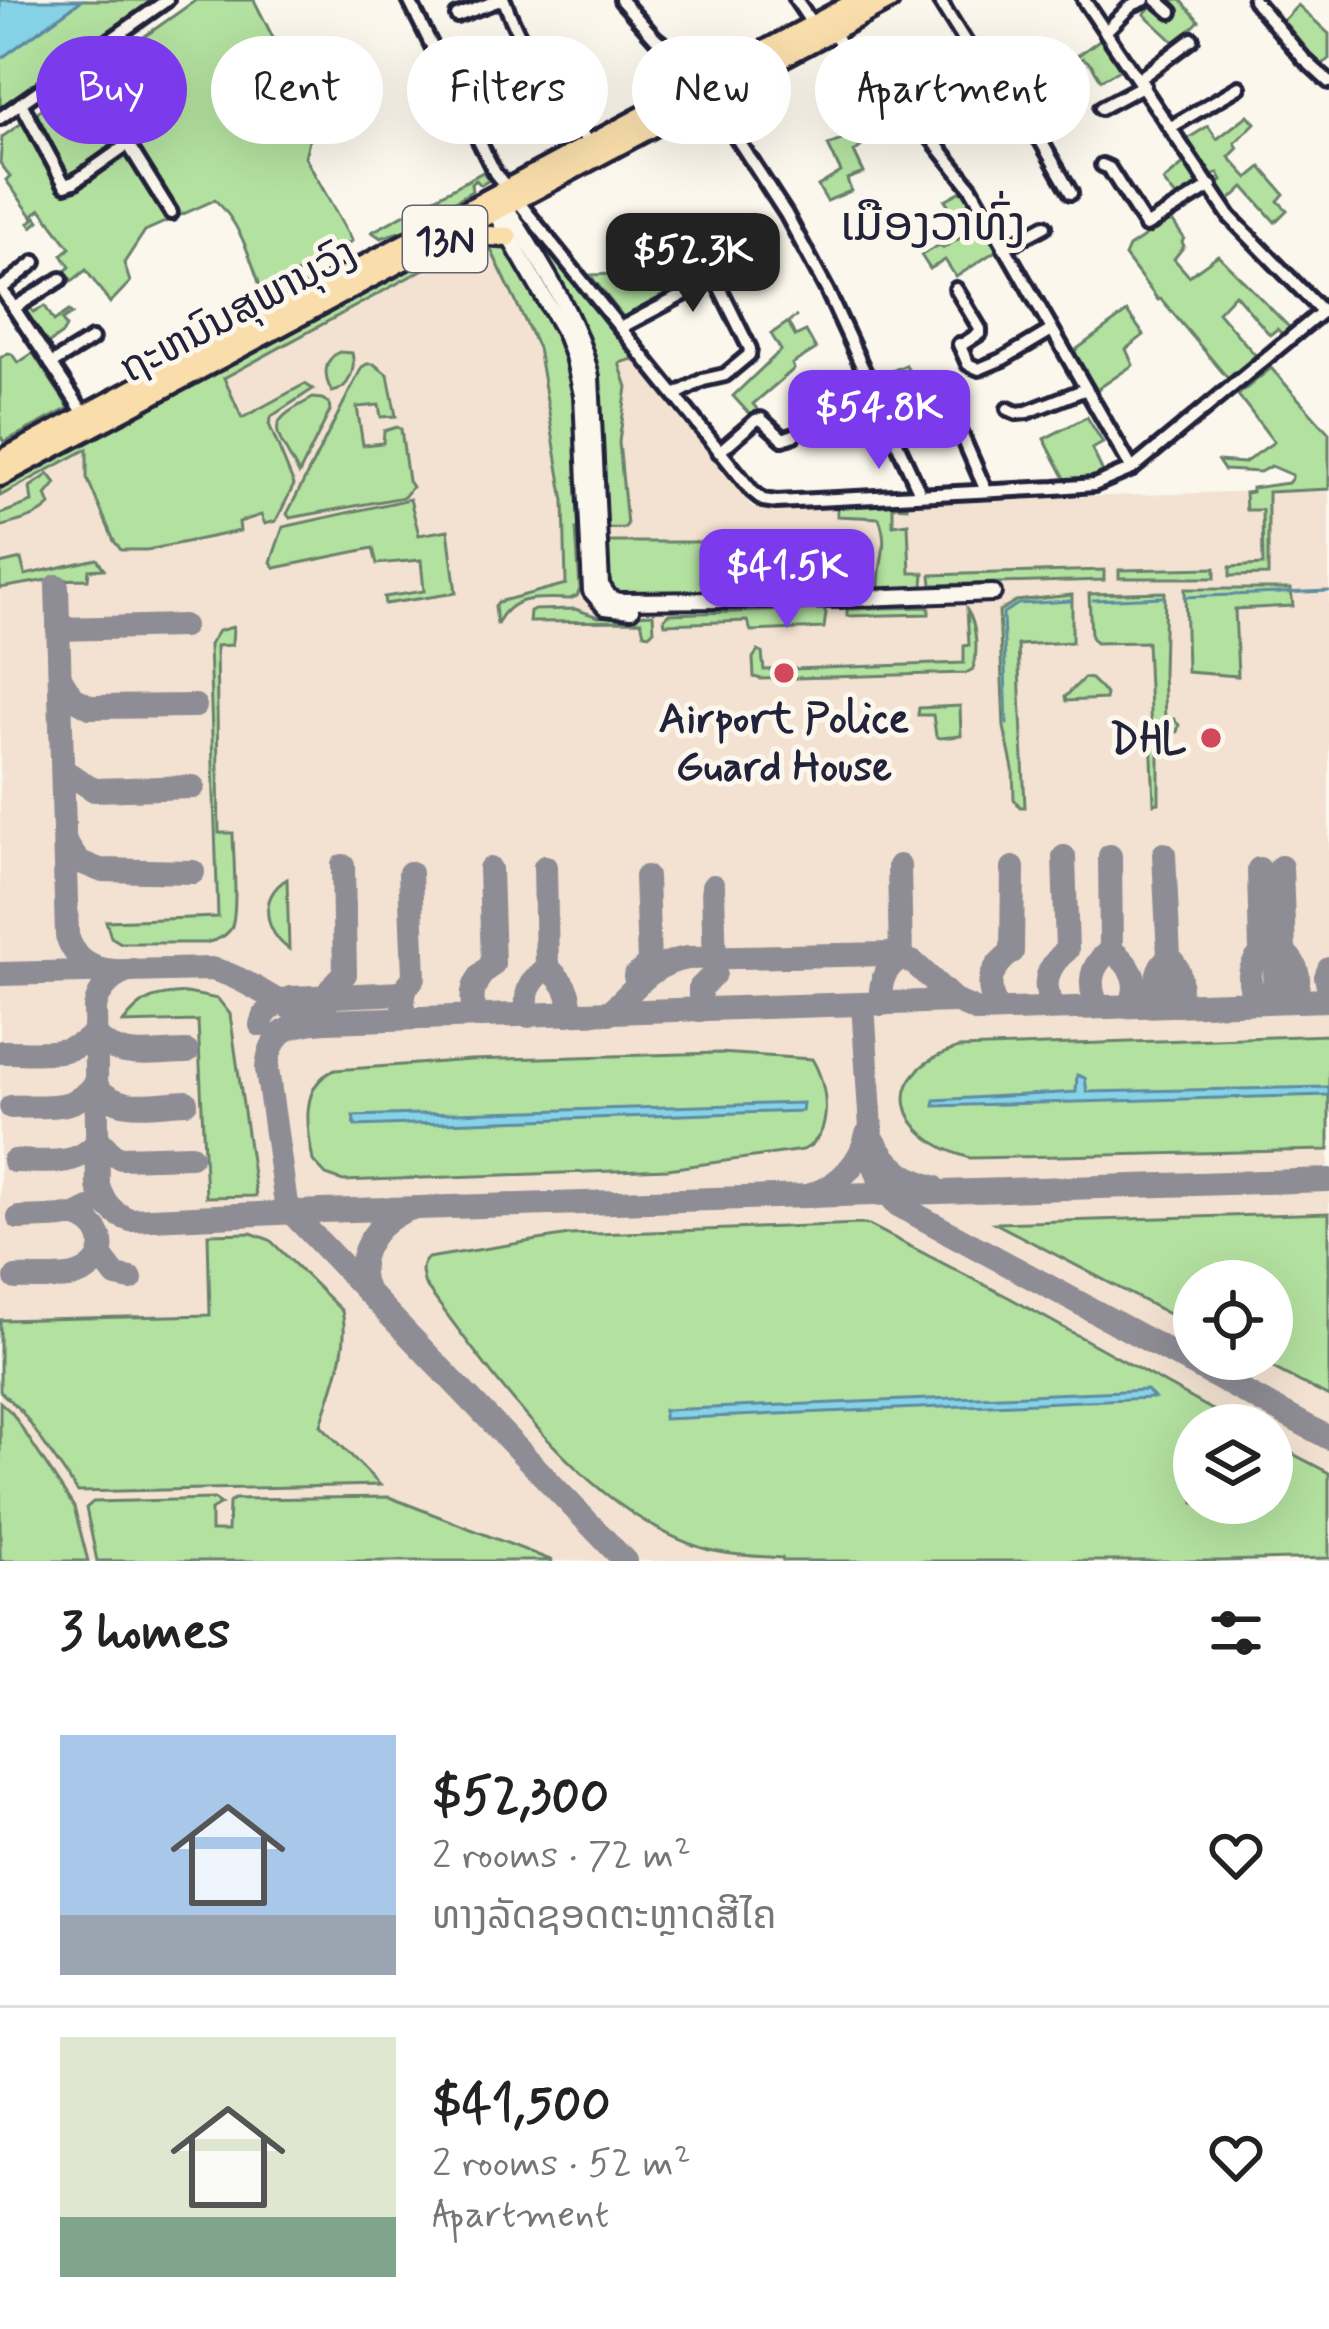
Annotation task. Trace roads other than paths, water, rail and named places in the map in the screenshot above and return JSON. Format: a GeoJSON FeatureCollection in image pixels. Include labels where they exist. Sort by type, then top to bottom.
{"type":"FeatureCollection","features":[{"type":"Feature","properties":{"kind":"highway","name":"ຖະຫນົນສຸພານຸວົງ"},"geometry":{"type":"LineString","coordinates":[[791,49],[860,0]]}},
{"type":"Feature","properties":{"kind":"highway","name":"ຖະຫນົນສຸພານຸວົງ"},"geometry":{"type":"LineString","coordinates":[[791,45],[889,0]]}},
{"type":"Feature","properties":{"kind":"highway","name":"ຖະຫນົນສຸພານຸວົງ"},"geometry":{"type":"LineString","coordinates":[[0,476],[375,277],[590,145],[632,125]]}},
{"type":"Feature","properties":{"kind":"highway","name":"ຖະຫນົນສຸພານຸວົງ"},"geometry":{"type":"LineString","coordinates":[[0,461],[632,130]]}},
{"type":"Feature","properties":{"kind":"highway"},"geometry":{"type":"LineString","coordinates":[[375,277],[471,235],[508,237]]}},
{"type":"Feature","properties":{"kind":"street"},"geometry":{"type":"LineString","coordinates":[[0,118],[167,0]]}},
{"type":"Feature","properties":{"kind":"street"},"geometry":{"type":"LineString","coordinates":[[409,0],[494,172],[508,237],[586,351],[593,537],[601,585],[609,597],[618,601],[836,599],[993,593]]}},
{"type":"Feature","properties":{"kind":"street"},"geometry":{"type":"LineString","coordinates":[[457,16],[502,0],[527,53],[590,145]]}},
{"type":"Feature","properties":{"kind":"street"},"geometry":{"type":"LineString","coordinates":[[621,0],[654,36]]}},
{"type":"Feature","properties":{"kind":"street"},"geometry":{"type":"LineString","coordinates":[[796,0],[830,36]]}},
{"type":"Feature","properties":{"kind":"street"},"geometry":{"type":"LineString","coordinates":[[939,0],[962,36]]}},
{"type":"Feature","properties":{"kind":"street"},"geometry":{"type":"LineString","coordinates":[[502,200],[622,327],[719,452],[764,500],[1094,484],[1132,469],[1326,309],[1243,231],[1084,0]]}},
{"type":"Feature","properties":{"kind":"street"},"geometry":{"type":"LineString","coordinates":[[1106,31],[1132,4],[1144,0]]}},
{"type":"Feature","properties":{"kind":"street"},"geometry":{"type":"LineString","coordinates":[[1157,0],[1171,12]]}},
{"type":"Feature","properties":{"kind":"street"},"geometry":{"type":"LineString","coordinates":[[1254,0],[1329,82]]}},
{"type":"Feature","properties":{"kind":"street"},"geometry":{"type":"LineString","coordinates":[[1101,107],[1142,82],[1192,39]]}},
{"type":"Feature","properties":{"kind":"street"},"geometry":{"type":"LineString","coordinates":[[1172,127],[1238,87]]}},
{"type":"Feature","properties":{"kind":"street"},"geometry":{"type":"LineString","coordinates":[[21,103],[64,185],[128,144],[171,213]]}},
{"type":"Feature","properties":{"kind":"street"},"geometry":{"type":"LineString","coordinates":[[739,144],[817,271],[920,493]]}},
{"type":"Feature","properties":{"kind":"street"},"geometry":{"type":"LineString","coordinates":[[937,144],[970,188],[1132,469]]}},
{"type":"Feature","properties":{"kind":"street"},"geometry":{"type":"LineString","coordinates":[[1043,144],[1070,193]]}},
{"type":"Feature","properties":{"kind":"street"},"geometry":{"type":"LineString","coordinates":[[1102,165],[1109,168],[1146,226],[1210,186]]}},
{"type":"Feature","properties":{"kind":"street"},"geometry":{"type":"LineString","coordinates":[[502,200],[562,315]]}},
{"type":"Feature","properties":{"kind":"street"},"geometry":{"type":"LineString","coordinates":[[1004,248],[1045,226]]}},
{"type":"Feature","properties":{"kind":"street"},"geometry":{"type":"LineString","coordinates":[[35,262],[0,288],[85,416]]}},
{"type":"Feature","properties":{"kind":"street"},"geometry":{"type":"LineString","coordinates":[[14,308],[61,279]]}},
{"type":"Feature","properties":{"kind":"street"},"geometry":{"type":"LineString","coordinates":[[622,327],[709,281],[718,284],[750,349],[749,356],[724,376],[703,380],[675,395]]}},
{"type":"Feature","properties":{"kind":"street"},"geometry":{"type":"LineString","coordinates":[[956,289],[980,333],[960,345],[968,364],[979,369],[1052,329]]}},
{"type":"Feature","properties":{"kind":"street"},"geometry":{"type":"LineString","coordinates":[[51,364],[92,338]]}},
{"type":"Feature","properties":{"kind":"street"},"geometry":{"type":"LineString","coordinates":[[1008,409],[1027,412],[1086,389]]}},
{"type":"Feature","properties":{"kind":"street"},"geometry":{"type":"LineString","coordinates":[[719,452],[761,419],[783,439],[794,435]]}},
{"type":"Feature","properties":{"kind":"street"},"geometry":{"type":"LineString","coordinates":[[957,424],[986,491]]}},
{"type":"Feature","properties":{"kind":"water"},"geometry":{"type":"Polygon","coordinates":[[[0,0],[82,0],[0,59],[0,0]]]}},
{"type":"Feature","properties":{"kind":"water"},"geometry":{"type":"Polygon","coordinates":[[[1077,1075],[1085,1078],[1087,1092],[1329,1087],[1329,1095],[934,1106],[935,1100],[1076,1092],[1077,1075]]]}},
{"type":"Feature","properties":{"kind":"water"},"geometry":{"type":"Polygon","coordinates":[[[803,1103],[802,1111],[355,1126],[353,1116],[803,1103]]]}},
{"type":"Feature","properties":{"kind":"water"},"geometry":{"type":"Polygon","coordinates":[[[1147,1390],[1154,1398],[664,1419],[664,1410],[1147,1390]]]}},
{"type":"Feature","properties":{"kind":"waterway"},"geometry":{"type":"LineString","coordinates":[[1184,597],[1329,591]]}},
{"type":"Feature","properties":{"kind":"waterway"},"geometry":{"type":"LineString","coordinates":[[1093,600],[1162,597]]}},
{"type":"Feature","properties":{"kind":"waterway"},"geometry":{"type":"LineString","coordinates":[[1007,724],[1003,613],[1018,604],[1071,601]]}},
{"type":"Feature","properties":{"kind":"place","name":"Airport Police Guard House"},"geometry":{"type":"Point","coordinates":[784,673]}},
{"type":"Feature","properties":{"kind":"place","name":"DHL"},"geometry":{"type":"Point","coordinates":[1211,738]}},
{"type":"Feature","properties":{"kind":"district","name":"ເມືອງວາທົ່ງ"},"geometry":{"type":"Point","coordinates":[933,223]}}]}
